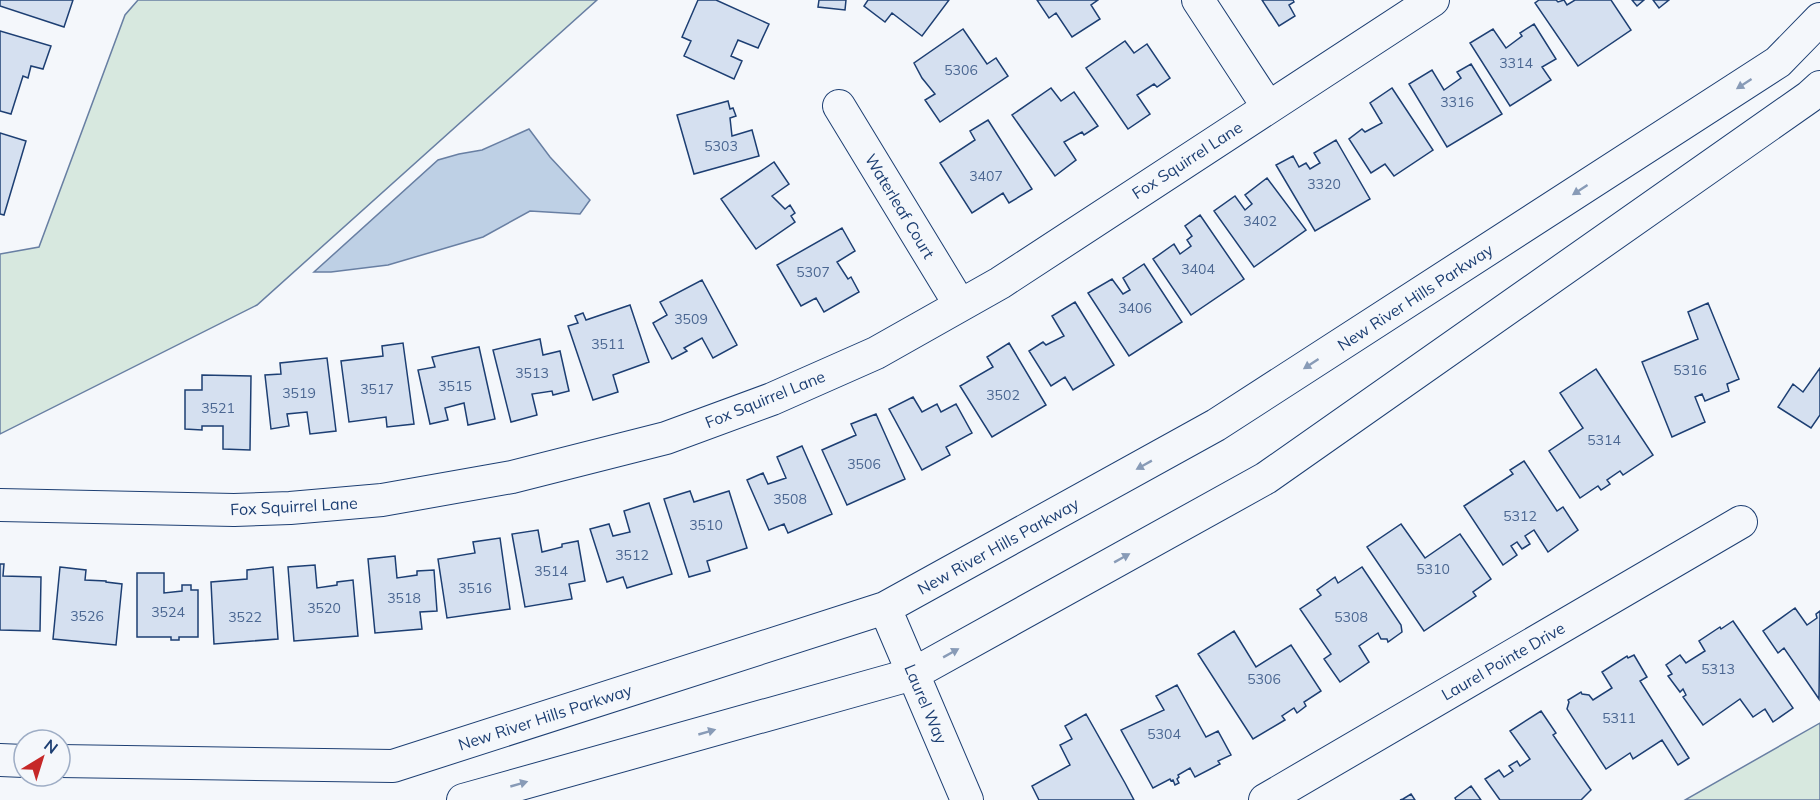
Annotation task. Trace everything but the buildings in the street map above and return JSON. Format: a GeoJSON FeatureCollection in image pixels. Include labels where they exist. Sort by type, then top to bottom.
{"type":"FeatureCollection","features":[{"type":"Feature","properties":{"kind":"street"},"geometry":{"type":"LineString","coordinates":[[1198,0],[1268,107]]}},
{"type":"Feature","properties":{"kind":"street","name":"Fox Squirrel Lane"},"geometry":{"type":"LineString","coordinates":[[0,505],[234,510],[382,500],[512,477],[666,438],[772,399],[876,353],[1000,283],[1433,0]]}},
{"type":"Feature","properties":{"kind":"street","name":"New River Hills Parkway"},"geometry":{"type":"LineString","coordinates":[[72,761],[393,766],[885,608],[1216,425],[1778,62],[1820,19]]}},
{"type":"Feature","properties":{"kind":"street"},"geometry":{"type":"LineString","coordinates":[[463,800],[913,674],[1266,478],[1816,98],[1778,62]]}},
{"type":"Feature","properties":{"kind":"street","name":"Waterleaf Court"},"geometry":{"type":"LineString","coordinates":[[839,106],[960,305]]}},
{"type":"Feature","properties":{"kind":"street","name":"Laurel Pointe Drive"},"geometry":{"type":"LineString","coordinates":[[1265,800],[1741,522]]}},
{"type":"Feature","properties":{"kind":"street","name":"Laurel Way"},"geometry":{"type":"LineString","coordinates":[[885,608],[967,800]]}},
{"type":"Feature","properties":{"kind":"shaded area"},"geometry":{"type":"Polygon","coordinates":[[[138,0],[597,0],[257,305],[0,434],[0,254],[39,247],[125,15],[138,0]]]}},
{"type":"Feature","properties":{"kind":"shaded area"},"geometry":{"type":"Polygon","coordinates":[[[1820,723],[1820,800],[1685,800],[1820,723]]]}},
{"type":"Feature","properties":{"kind":"water"},"geometry":{"type":"Polygon","coordinates":[[[529,129],[550,157],[590,200],[580,214],[530,211],[483,237],[388,265],[314,272],[438,160],[482,150],[529,129]]]}}]}
